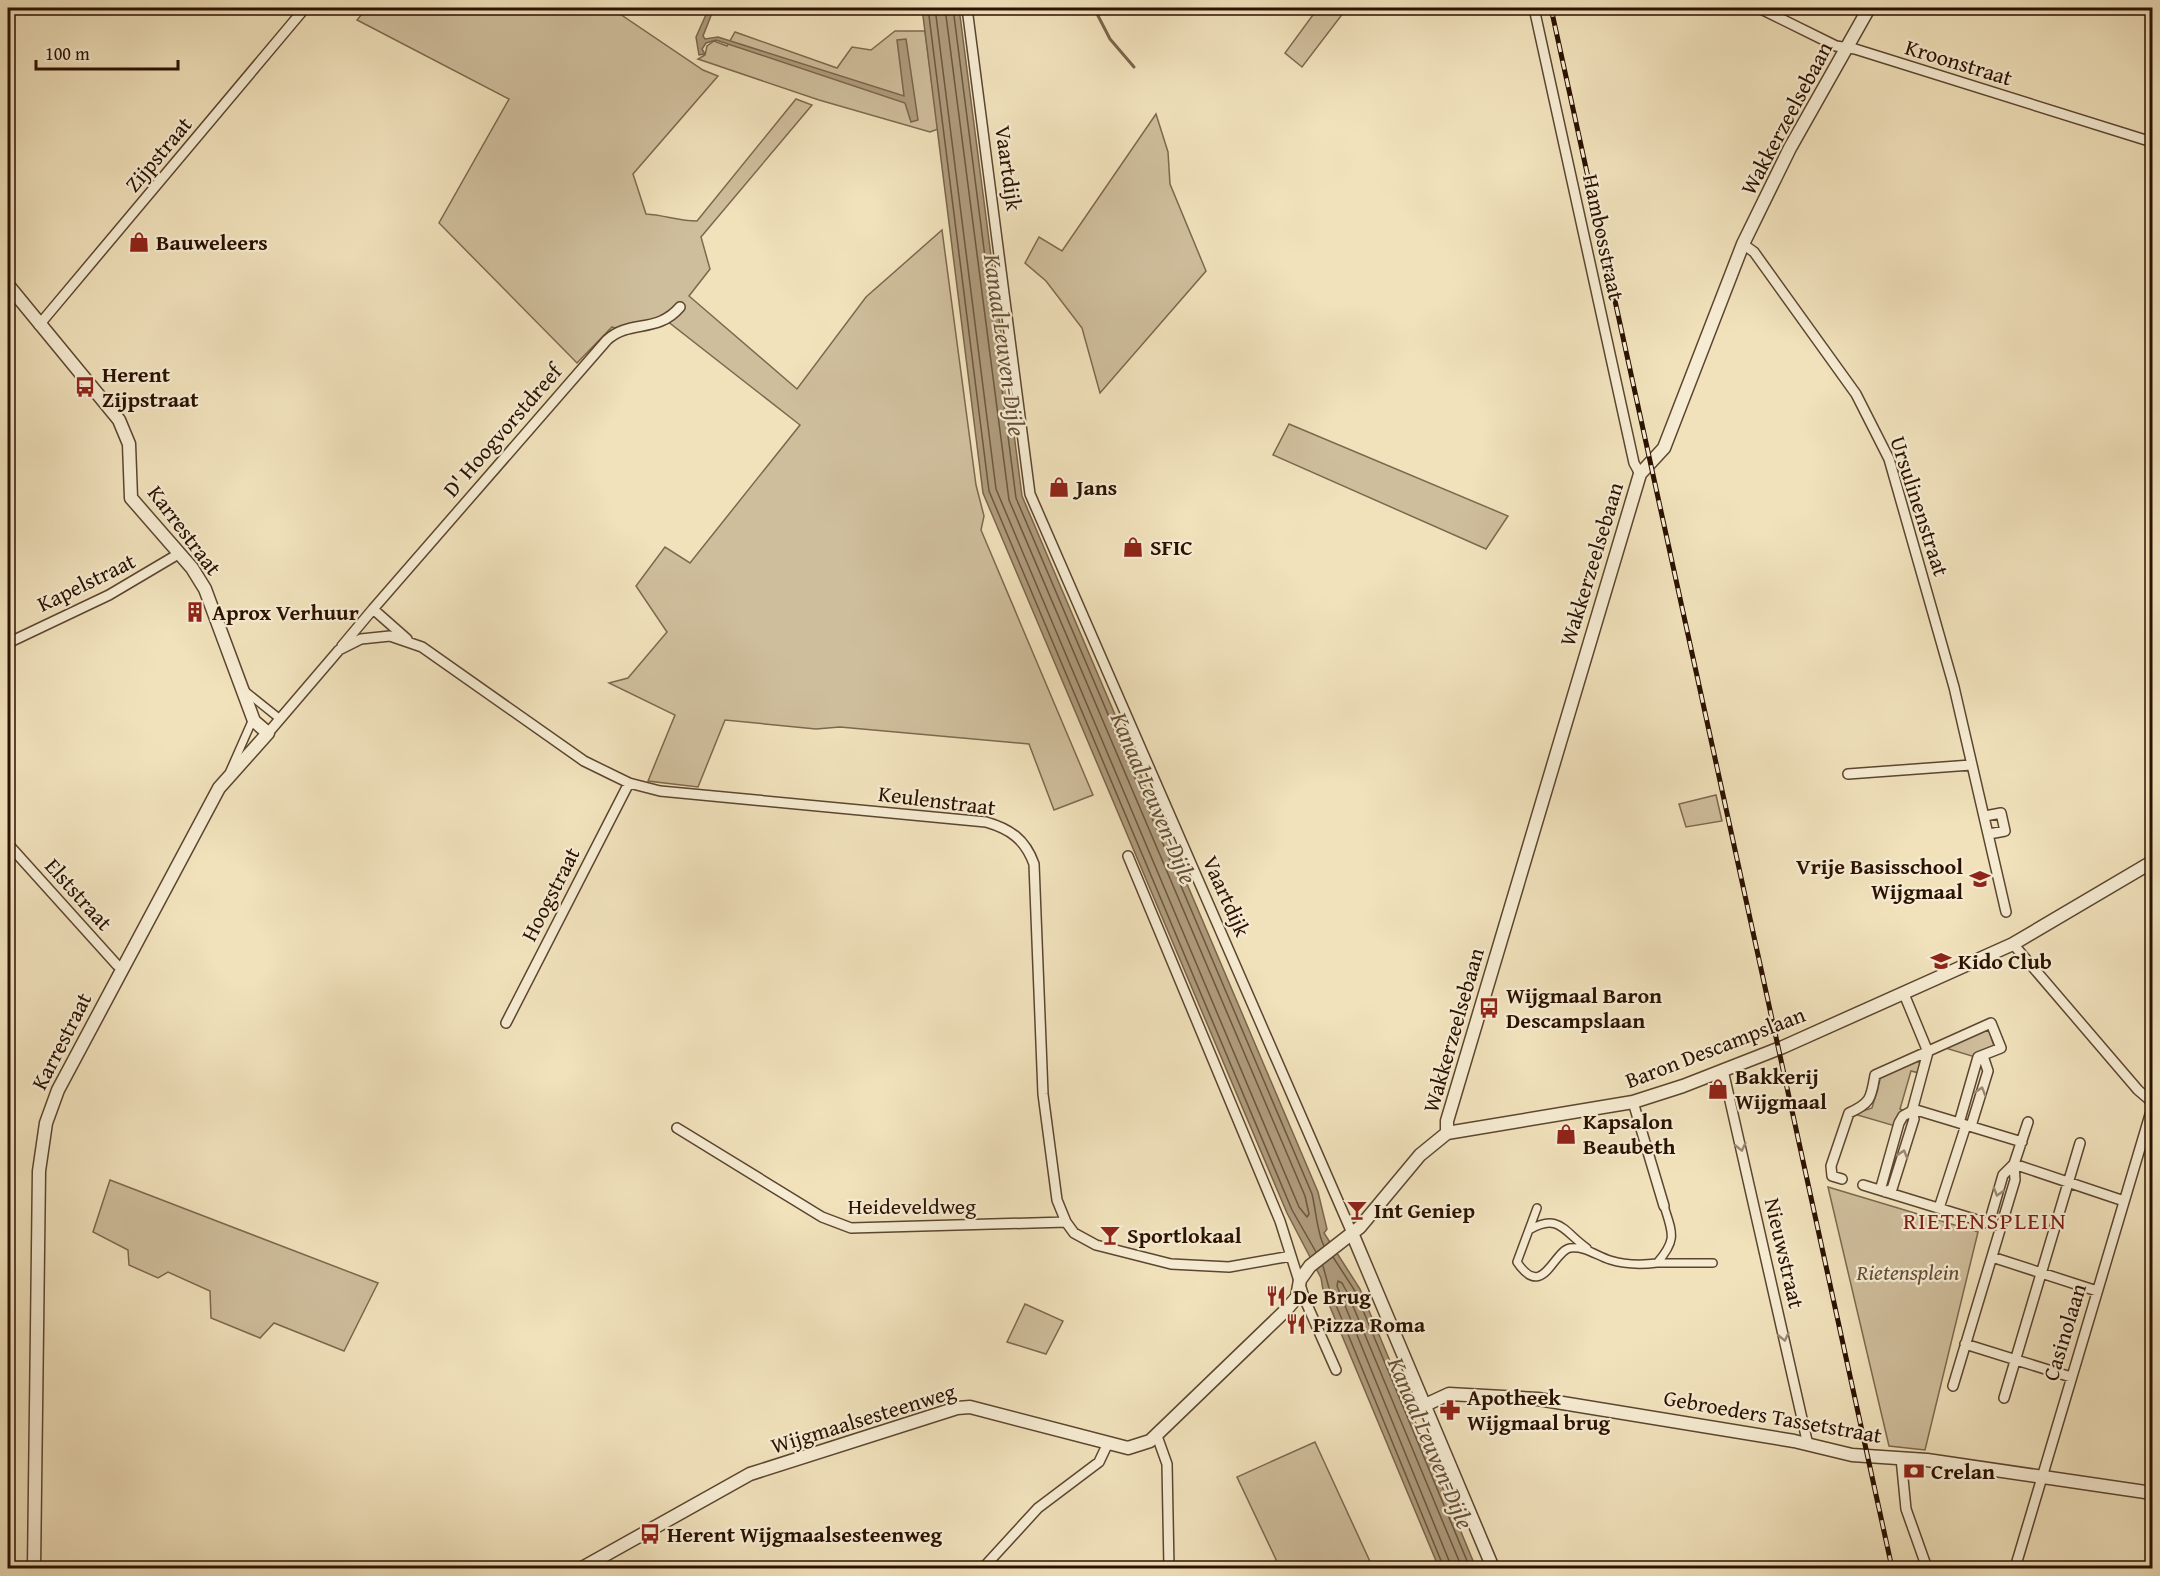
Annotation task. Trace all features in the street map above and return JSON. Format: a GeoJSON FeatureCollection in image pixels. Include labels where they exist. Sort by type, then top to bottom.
{"type":"FeatureCollection","features":[{"type":"Feature","properties":{"kind":"street","name":"Zijpstraat"},"geometry":{"type":"LineString","coordinates":[[39,325],[305,8]]}},
{"type":"Feature","properties":{"kind":"street","name":"Vaartdijk"},"geometry":{"type":"LineString","coordinates":[[967,8],[1030,494],[1352,1233],[1493,1569]]}},
{"type":"Feature","properties":{"kind":"street","name":"Hambosstraat"},"geometry":{"type":"LineString","coordinates":[[1534,8],[1610,361],[1634,463],[1640,474]]}},
{"type":"Feature","properties":{"kind":"street","name":"Kroonstraat"},"geometry":{"type":"LineString","coordinates":[[1759,8],[1836,46],[2152,142]]}},
{"type":"Feature","properties":{"kind":"street","name":"Wakkerzeelsebaan"},"geometry":{"type":"LineString","coordinates":[[1447,1133],[1447,1121],[1640,474],[1664,448],[1743,244],[1791,148],[1869,8]]}},
{"type":"Feature","properties":{"kind":"street","name":"Ursulinenstraat"},"geometry":{"type":"LineString","coordinates":[[1743,244],[1754,252],[1856,394],[1888,459],[1954,687],[2006,912]]}},
{"type":"Feature","properties":{"kind":"street","name":"Karrestraat"},"geometry":{"type":"LineString","coordinates":[[8,285],[118,420],[129,444],[131,498],[180,553],[205,589],[245,691],[253,718],[268,733],[219,788],[58,1090],[41,1145],[34,1569]]}},
{"type":"Feature","properties":{"kind":"street","name":"D' Hoogvorstdreef"},"geometry":{"type":"LineString","coordinates":[[373,609],[607,340],[626,328],[656,325],[680,307]]}},
{"type":"Feature","properties":{"kind":"street","name":"Kapelstraat"},"geometry":{"type":"LineString","coordinates":[[8,643],[31,629],[109,595],[180,553]]}},
{"type":"Feature","properties":{"kind":"street","name":"Keulenstraat"},"geometry":{"type":"LineString","coordinates":[[268,733],[373,609],[407,640]]}},
{"type":"Feature","properties":{"kind":"street","name":"Keulenstraat"},"geometry":{"type":"LineString","coordinates":[[339,650],[362,639],[390,636],[423,647],[584,761],[629,783],[660,791],[986,822],[1005,828],[1017,836],[1029,850],[1034,864],[1043,1094],[1057,1200],[1066,1222]]}},
{"type":"Feature","properties":{"kind":"street","name":"Karrestraat"},"geometry":{"type":"LineString","coordinates":[[245,691],[280,719]]}},
{"type":"Feature","properties":{"kind":"street","name":"Karrestraat"},"geometry":{"type":"LineString","coordinates":[[227,778],[253,718]]}},
{"type":"Feature","properties":{"kind":"street"},"geometry":{"type":"LineString","coordinates":[[1848,774],[1971,765]]}},
{"type":"Feature","properties":{"kind":"street","name":"Hoogstraat"},"geometry":{"type":"LineString","coordinates":[[506,1023],[629,783]]}},
{"type":"Feature","properties":{"kind":"street"},"geometry":{"type":"LineString","coordinates":[[1984,816],[2001,813],[2005,831],[1989,834]]}},
{"type":"Feature","properties":{"kind":"street","name":"Elststraat"},"geometry":{"type":"LineString","coordinates":[[8,844],[117,965],[123,968]]}},
{"type":"Feature","properties":{"kind":"street"},"geometry":{"type":"LineString","coordinates":[[1128,856],[1280,1221],[1305,1300],[1336,1370]]}},
{"type":"Feature","properties":{"kind":"street","name":"Baron Descampslaan"},"geometry":{"type":"LineString","coordinates":[[1352,1233],[1420,1155],[1447,1133],[1633,1102],[1723,1070],[1904,994],[2013,944],[2152,862]]}},
{"type":"Feature","properties":{"kind":"street"},"geometry":{"type":"LineString","coordinates":[[2013,944],[2138,1090],[2152,1102]]}},
{"type":"Feature","properties":{"kind":"street"},"geometry":{"type":"LineString","coordinates":[[1885,1192],[1892,1189],[1914,1119],[1913,1110],[1928,1052],[1904,994]]}},
{"type":"Feature","properties":{"kind":"street"},"geometry":{"type":"LineString","coordinates":[[1842,1179],[1832,1176],[1831,1166],[1849,1113],[1865,1106],[1869,1101],[1875,1075],[1990,1023],[2001,1048],[1978,1057],[1965,1125],[1939,1208]]}},
{"type":"Feature","properties":{"kind":"street","name":"Nieuwstraat"},"geometry":{"type":"LineString","coordinates":[[1723,1070],[1808,1444]]}},
{"type":"Feature","properties":{"kind":"street"},"geometry":{"type":"LineString","coordinates":[[1633,1102],[1672,1233],[1672,1244],[1657,1263]]}},
{"type":"Feature","properties":{"kind":"street","name":"Casinolaan"},"geometry":{"type":"LineString","coordinates":[[2015,1569],[2152,1108]]}},
{"type":"Feature","properties":{"kind":"street"},"geometry":{"type":"LineString","coordinates":[[1913,1110],[2022,1142]]}},
{"type":"Feature","properties":{"kind":"street"},"geometry":{"type":"LineString","coordinates":[[1953,1386],[2015,1180],[2014,1164],[2028,1122]]}},
{"type":"Feature","properties":{"kind":"street","name":"Heideveldweg"},"geometry":{"type":"LineString","coordinates":[[677,1128],[822,1217],[851,1228],[1066,1222]]}},
{"type":"Feature","properties":{"kind":"street"},"geometry":{"type":"LineString","coordinates":[[2004,1398],[2080,1143]]}},
{"type":"Feature","properties":{"kind":"street"},"geometry":{"type":"LineString","coordinates":[[2014,1164],[2124,1201]]}},
{"type":"Feature","properties":{"kind":"street"},"geometry":{"type":"LineString","coordinates":[[1989,1223],[2003,1175],[2014,1164]]}},
{"type":"Feature","properties":{"kind":"street"},"geometry":{"type":"LineString","coordinates":[[1863,1185],[2000,1227]]}},
{"type":"Feature","properties":{"kind":"street"},"geometry":{"type":"LineString","coordinates":[[1537,1208],[1517,1262],[1524,1271],[1534,1275],[1547,1273],[1565,1250],[1575,1248],[1623,1263],[1713,1263]]}},
{"type":"Feature","properties":{"kind":"street"},"geometry":{"type":"LineString","coordinates":[[1066,1222],[1074,1233],[1096,1245],[1171,1264],[1229,1268],[1291,1256]]}},
{"type":"Feature","properties":{"kind":"street"},"geometry":{"type":"LineString","coordinates":[[1529,1230],[1544,1223],[1555,1223],[1590,1251]]}},
{"type":"Feature","properties":{"kind":"street","name":"Wijgmaalsesteenweg"},"geometry":{"type":"LineString","coordinates":[[582,1569],[750,1474],[957,1408],[970,1407],[1128,1448],[1150,1441],[1286,1310],[1300,1290],[1300,1280],[1310,1266],[1352,1233]]}},
{"type":"Feature","properties":{"kind":"street"},"geometry":{"type":"LineString","coordinates":[[1992,1257],[2097,1291]]}},
{"type":"Feature","properties":{"kind":"street"},"geometry":{"type":"LineString","coordinates":[[1965,1344],[2071,1377]]}},
{"type":"Feature","properties":{"kind":"street","name":"Gebroeders Tassetstraat"},"geometry":{"type":"LineString","coordinates":[[1423,1406],[1449,1394],[1538,1400],[1808,1444],[1852,1455],[1901,1458],[2044,1475],[2152,1493]]}},
{"type":"Feature","properties":{"kind":"street"},"geometry":{"type":"LineString","coordinates":[[1157,1436],[1167,1464],[1169,1569]]}},
{"type":"Feature","properties":{"kind":"street"},"geometry":{"type":"LineString","coordinates":[[983,1569],[1038,1508],[1099,1462],[1108,1443]]}},
{"type":"Feature","properties":{"kind":"street"},"geometry":{"type":"LineString","coordinates":[[1901,1458],[1906,1509],[1927,1569]]}},
{"type":"Feature","properties":{"kind":"green space"},"geometry":{"type":"Polygon","coordinates":[[[367,8],[611,8],[703,70],[718,76],[633,174],[646,214],[697,221],[796,99],[812,105],[701,237],[710,269],[689,296],[797,389],[866,297],[942,230],[976,485],[984,516],[981,530],[1093,795],[1054,810],[1029,744],[840,727],[816,729],[725,720],[698,787],[648,781],[675,715],[609,683],[628,678],[667,632],[636,586],[665,547],[690,563],[800,425],[667,321],[655,328],[641,331],[626,331],[612,327],[577,363],[439,223],[509,99],[357,20],[367,8]]]}},
{"type":"Feature","properties":{"kind":"green space"},"geometry":{"type":"Polygon","coordinates":[[[1318,8],[1347,8],[1302,67],[1285,53],[1318,8]]]}},
{"type":"Feature","properties":{"kind":"green space"},"geometry":{"type":"Polygon","coordinates":[[[895,31],[925,31],[938,129],[930,132],[819,100],[698,59],[705,55],[707,46],[714,41],[727,46],[735,32],[837,68],[852,47],[871,50],[895,31]]]}},
{"type":"Feature","properties":{"kind":"green space"},"geometry":{"type":"Polygon","coordinates":[[[1156,114],[1168,152],[1170,184],[1206,271],[1100,393],[1082,328],[1046,281],[1025,263],[1039,237],[1062,251],[1156,114]]]}},
{"type":"Feature","properties":{"kind":"green space"},"geometry":{"type":"Polygon","coordinates":[[[1289,424],[1508,516],[1486,549],[1273,455],[1289,424]]]}},
{"type":"Feature","properties":{"kind":"green space"},"geometry":{"type":"Polygon","coordinates":[[[1716,795],[1722,821],[1686,827],[1679,804],[1716,795]]]}},
{"type":"Feature","properties":{"kind":"green space"},"geometry":{"type":"Polygon","coordinates":[[[1988,1028],[1994,1046],[1975,1057],[1942,1047],[1988,1028]]]}},
{"type":"Feature","properties":{"kind":"green space"},"geometry":{"type":"Polygon","coordinates":[[[1915,1061],[1922,1063],[1919,1073],[1911,1071],[1900,1109],[1907,1112],[1895,1126],[1854,1114],[1872,1108],[1881,1076],[1915,1061]]]}},
{"type":"Feature","properties":{"kind":"green space"},"geometry":{"type":"Polygon","coordinates":[[[110,1180],[378,1283],[344,1351],[274,1323],[260,1338],[211,1318],[210,1291],[168,1272],[158,1278],[129,1265],[128,1250],[93,1232],[110,1180]]]}},
{"type":"Feature","properties":{"kind":"green space","name":"Rietensplein"},"geometry":{"type":"Polygon","coordinates":[[[1828,1187],[1978,1232],[1925,1450],[1889,1446],[1828,1187]]]}},
{"type":"Feature","properties":{"kind":"green space"},"geometry":{"type":"Polygon","coordinates":[[[1025,1304],[1063,1321],[1046,1354],[1007,1342],[1025,1304]]]}},
{"type":"Feature","properties":{"kind":"green space"},"geometry":{"type":"Polygon","coordinates":[[[1315,1442],[1373,1568],[1280,1568],[1237,1477],[1315,1442]]]}},
{"type":"Feature","properties":{"kind":"water"},"geometry":{"type":"Polygon","coordinates":[[[709,8],[714,8],[703,36],[705,39],[718,37],[904,96],[897,40],[906,39],[918,120],[911,122],[905,103],[716,40],[706,43],[702,49],[705,54],[699,55],[696,37],[709,8]]]}},
{"type":"Feature","properties":{"kind":"water"},"geometry":{"type":"Polygon","coordinates":[[[922,8],[959,8],[1022,496],[1318,1192],[1327,1229],[1324,1233],[1360,1289],[1476,1568],[1439,1568],[1323,1290],[1321,1278],[1287,1213],[983,493],[922,8]]]}},
{"type":"Feature","properties":{"kind":"waterway"},"geometry":{"type":"LineString","coordinates":[[1094,8],[1110,39],[1134,67]]}},
{"type":"Feature","properties":{"kind":"railway"},"geometry":{"type":"LineString","coordinates":[[1551,8],[1892,1568]]}},
{"type":"Feature","properties":{"kind":"place","name":"Bauweleers"},"geometry":{"type":"Point","coordinates":[139,242]}},
{"type":"Feature","properties":{"kind":"place","name":"Herent Zijpstraat"},"geometry":{"type":"Point","coordinates":[85,387]}},
{"type":"Feature","properties":{"kind":"place","name":"Jans"},"geometry":{"type":"Point","coordinates":[1059,487]}},
{"type":"Feature","properties":{"kind":"place","name":"SFIC"},"geometry":{"type":"Point","coordinates":[1133,547]}},
{"type":"Feature","properties":{"kind":"place","name":"Aprox Verhuur"},"geometry":{"type":"Point","coordinates":[195,612]}},
{"type":"Feature","properties":{"kind":"place","name":"Vrije Basisschool Wijgmaal"},"geometry":{"type":"Point","coordinates":[1980,879]}},
{"type":"Feature","properties":{"kind":"place","name":"Kido Club"},"geometry":{"type":"Point","coordinates":[1941,961]}},
{"type":"Feature","properties":{"kind":"place","name":"Wijgmaal Baron Descampslaan"},"geometry":{"type":"Point","coordinates":[1489,1008]}},
{"type":"Feature","properties":{"kind":"place","name":"Bakkerij Wijgmaal"},"geometry":{"type":"Point","coordinates":[1718,1089]}},
{"type":"Feature","properties":{"kind":"place","name":"Kapsalon Beaubeth"},"geometry":{"type":"Point","coordinates":[1566,1134]}},
{"type":"Feature","properties":{"kind":"place","name":"Int Geniep"},"geometry":{"type":"Point","coordinates":[1357,1210]}},
{"type":"Feature","properties":{"kind":"place","name":"Sportlokaal"},"geometry":{"type":"Point","coordinates":[1110,1235]}},
{"type":"Feature","properties":{"kind":"place","name":"De Brug"},"geometry":{"type":"Point","coordinates":[1276,1296]}},
{"type":"Feature","properties":{"kind":"place","name":"Pizza Roma"},"geometry":{"type":"Point","coordinates":[1296,1324]}},
{"type":"Feature","properties":{"kind":"place","name":"Apotheek Wijgmaal brug"},"geometry":{"type":"Point","coordinates":[1450,1410]}},
{"type":"Feature","properties":{"kind":"place","name":"Crelan"},"geometry":{"type":"Point","coordinates":[1914,1471]}},
{"type":"Feature","properties":{"kind":"place","name":"Herent Wijgmaalsesteenweg"},"geometry":{"type":"Point","coordinates":[650,1534]}},
{"type":"Feature","properties":{"kind":"district","name":"RIETENSPLEIN"},"geometry":{"type":"Point","coordinates":[1985,1220]}},
{"type":"Feature","properties":{"kind":"water label","name":"Kanaal Leuven-Dijle"},"geometry":{"type":"Point","coordinates":[1005,345]}},
{"type":"Feature","properties":{"kind":"water label","name":"Kanaal Leuven-Dijle"},"geometry":{"type":"Point","coordinates":[1154,798]}},
{"type":"Feature","properties":{"kind":"water label","name":"Kanaal Leuven-Dijle"},"geometry":{"type":"Point","coordinates":[1431,1443]}}]}
